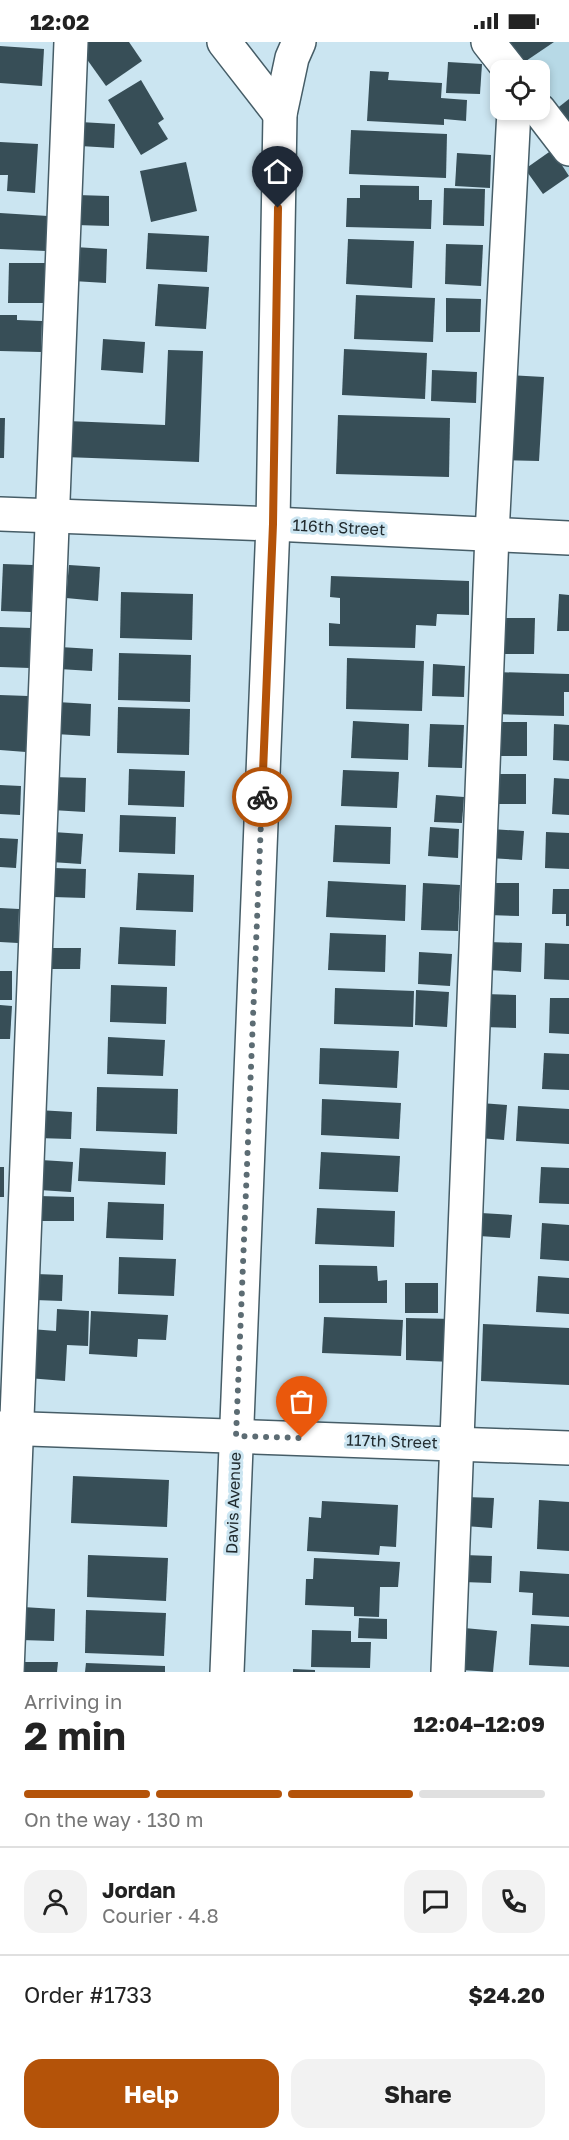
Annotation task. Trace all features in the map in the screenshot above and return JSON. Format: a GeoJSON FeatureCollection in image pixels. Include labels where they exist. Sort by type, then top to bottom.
{"type":"FeatureCollection","features":[{"type":"Feature","properties":{"kind":"street"},"geometry":{"type":"LineString","coordinates":[[7,1672],[4,1630],[8,1428],[54,516],[71,42]]}},
{"type":"Feature","properties":{"kind":"street"},"geometry":{"type":"LineString","coordinates":[[224,42],[280,114]]}},
{"type":"Feature","properties":{"kind":"street","name":"Davis Avenue"},"geometry":{"type":"LineString","coordinates":[[227,1672],[273,524],[280,114],[292,58],[299,42]]}},
{"type":"Feature","properties":{"kind":"street"},"geometry":{"type":"LineString","coordinates":[[488,42],[502,60]]}},
{"type":"Feature","properties":{"kind":"street"},"geometry":{"type":"LineString","coordinates":[[448,1672],[492,534],[513,120]]}},
{"type":"Feature","properties":{"kind":"street"},"geometry":{"type":"LineString","coordinates":[[547,120],[569,149]]}},
{"type":"Feature","properties":{"kind":"street","name":"116th Street"},"geometry":{"type":"LineString","coordinates":[[0,514],[569,538]]}},
{"type":"Feature","properties":{"kind":"street","name":"117th Street"},"geometry":{"type":"LineString","coordinates":[[8,1428],[569,1448]]}},
{"type":"Feature","properties":{"kind":"shaded area"},"geometry":{"type":"Polygon","coordinates":[[[469,42],[569,42],[569,175],[528,120],[550,120],[550,60],[490,60],[490,70],[469,42]]]}},
{"type":"Feature","properties":{"kind":"building"},"geometry":{"type":"Polygon","coordinates":[[[79,42],[129,42],[142,61],[106,86],[76,44],[79,42]]]}},
{"type":"Feature","properties":{"kind":"building"},"geometry":{"type":"Polygon","coordinates":[[[508,42],[554,42],[527,60],[521,60],[508,42]]]}},
{"type":"Feature","properties":{"kind":"building"},"geometry":{"type":"Polygon","coordinates":[[[0,46],[44,49],[42,86],[0,83],[0,46]]]}},
{"type":"Feature","properties":{"kind":"building"},"geometry":{"type":"Polygon","coordinates":[[[448,62],[482,64],[480,94],[446,93],[448,62]]]}},
{"type":"Feature","properties":{"kind":"building"},"geometry":{"type":"Polygon","coordinates":[[[370,71],[389,72],[388,80],[442,83],[441,98],[467,100],[466,121],[444,119],[444,125],[367,121],[370,71]]]}},
{"type":"Feature","properties":{"kind":"building"},"geometry":{"type":"Polygon","coordinates":[[[141,80],[164,119],[158,123],[168,139],[141,155],[108,100],[141,80]]]}},
{"type":"Feature","properties":{"kind":"building"},"geometry":{"type":"Polygon","coordinates":[[[569,99],[569,128],[555,110],[569,99]]]}},
{"type":"Feature","properties":{"kind":"building"},"geometry":{"type":"Polygon","coordinates":[[[80,122],[115,124],[114,148],[80,146],[80,122]]]}},
{"type":"Feature","properties":{"kind":"building"},"geometry":{"type":"Polygon","coordinates":[[[351,130],[447,134],[446,178],[349,174],[351,130]]]}},
{"type":"Feature","properties":{"kind":"building"},"geometry":{"type":"Polygon","coordinates":[[[0,142],[38,144],[35,193],[7,191],[8,175],[0,175],[0,142]]]}},
{"type":"Feature","properties":{"kind":"building"},"geometry":{"type":"Polygon","coordinates":[[[552,150],[569,176],[543,194],[525,169],[552,150]]]}},
{"type":"Feature","properties":{"kind":"building"},"geometry":{"type":"Polygon","coordinates":[[[457,153],[491,155],[490,188],[455,186],[457,153]]]}},
{"type":"Feature","properties":{"kind":"building"},"geometry":{"type":"Polygon","coordinates":[[[186,162],[197,211],[151,222],[140,171],[186,162]]]}},
{"type":"Feature","properties":{"kind":"building"},"geometry":{"type":"Polygon","coordinates":[[[360,185],[419,186],[419,200],[432,200],[431,229],[346,227],[347,198],[360,198],[360,185]]]}},
{"type":"Feature","properties":{"kind":"building"},"geometry":{"type":"Polygon","coordinates":[[[444,188],[485,189],[484,226],[443,225],[444,188]]]}},
{"type":"Feature","properties":{"kind":"building"},"geometry":{"type":"Polygon","coordinates":[[[77,195],[109,196],[109,226],[76,225],[77,195]]]}},
{"type":"Feature","properties":{"kind":"building"},"geometry":{"type":"Polygon","coordinates":[[[0,213],[48,216],[46,251],[0,249],[0,213]]]}},
{"type":"Feature","properties":{"kind":"building"},"geometry":{"type":"Polygon","coordinates":[[[148,233],[209,236],[207,272],[146,269],[148,233]]]}},
{"type":"Feature","properties":{"kind":"building"},"geometry":{"type":"Polygon","coordinates":[[[348,239],[414,241],[412,288],[346,284],[348,239]]]}},
{"type":"Feature","properties":{"kind":"building"},"geometry":{"type":"Polygon","coordinates":[[[446,244],[483,245],[481,286],[445,284],[446,244]]]}},
{"type":"Feature","properties":{"kind":"building"},"geometry":{"type":"Polygon","coordinates":[[[75,247],[107,249],[106,283],[73,281],[75,247]]]}},
{"type":"Feature","properties":{"kind":"building"},"geometry":{"type":"Polygon","coordinates":[[[9,263],[45,263],[44,303],[8,303],[9,263]]]}},
{"type":"Feature","properties":{"kind":"building"},"geometry":{"type":"Polygon","coordinates":[[[158,284],[209,287],[206,329],[155,326],[158,284]]]}},
{"type":"Feature","properties":{"kind":"building"},"geometry":{"type":"Polygon","coordinates":[[[356,295],[435,298],[433,342],[354,339],[356,295]]]}},
{"type":"Feature","properties":{"kind":"building"},"geometry":{"type":"Polygon","coordinates":[[[446,298],[481,299],[480,332],[446,332],[446,298]]]}},
{"type":"Feature","properties":{"kind":"building"},"geometry":{"type":"Polygon","coordinates":[[[0,315],[17,315],[17,320],[42,321],[41,352],[0,351],[0,315]]]}},
{"type":"Feature","properties":{"kind":"building"},"geometry":{"type":"Polygon","coordinates":[[[103,339],[145,342],[143,373],[101,370],[103,339]]]}},
{"type":"Feature","properties":{"kind":"building"},"geometry":{"type":"Polygon","coordinates":[[[344,349],[427,353],[425,399],[342,395],[344,349]]]}},
{"type":"Feature","properties":{"kind":"building"},"geometry":{"type":"Polygon","coordinates":[[[168,350],[203,351],[199,462],[65,457],[67,421],[165,425],[168,350]]]}},
{"type":"Feature","properties":{"kind":"building"},"geometry":{"type":"Polygon","coordinates":[[[432,370],[477,372],[476,403],[431,401],[432,370]]]}},
{"type":"Feature","properties":{"kind":"building"},"geometry":{"type":"Polygon","coordinates":[[[507,375],[544,377],[539,461],[503,460],[507,375]]]}},
{"type":"Feature","properties":{"kind":"building"},"geometry":{"type":"Polygon","coordinates":[[[338,415],[450,418],[449,477],[336,474],[338,415]]]}},
{"type":"Feature","properties":{"kind":"building"},"geometry":{"type":"Polygon","coordinates":[[[0,418],[5,418],[4,458],[0,458],[0,418]]]}},
{"type":"Feature","properties":{"kind":"building"},"geometry":{"type":"Polygon","coordinates":[[[3,564],[33,565],[31,612],[1,611],[3,564]]]}},
{"type":"Feature","properties":{"kind":"building"},"geometry":{"type":"Polygon","coordinates":[[[69,565],[100,567],[98,601],[66,598],[69,565]]]}},
{"type":"Feature","properties":{"kind":"building"},"geometry":{"type":"Polygon","coordinates":[[[331,576],[469,581],[469,615],[437,614],[436,626],[416,625],[415,648],[329,646],[329,623],[340,624],[340,598],[330,597],[331,576]]]}},
{"type":"Feature","properties":{"kind":"building"},"geometry":{"type":"Polygon","coordinates":[[[121,592],[193,594],[192,640],[120,638],[121,592]]]}},
{"type":"Feature","properties":{"kind":"building"},"geometry":{"type":"Polygon","coordinates":[[[559,594],[569,595],[569,631],[557,631],[559,594]]]}},
{"type":"Feature","properties":{"kind":"building"},"geometry":{"type":"Polygon","coordinates":[[[499,618],[535,618],[534,654],[499,654],[499,618]]]}},
{"type":"Feature","properties":{"kind":"building"},"geometry":{"type":"Polygon","coordinates":[[[0,627],[32,628],[30,668],[0,667],[0,627]]]}},
{"type":"Feature","properties":{"kind":"building"},"geometry":{"type":"Polygon","coordinates":[[[60,647],[93,649],[92,671],[59,669],[60,647]]]}},
{"type":"Feature","properties":{"kind":"building"},"geometry":{"type":"Polygon","coordinates":[[[119,653],[191,655],[190,702],[118,700],[119,653]]]}},
{"type":"Feature","properties":{"kind":"building"},"geometry":{"type":"Polygon","coordinates":[[[347,658],[424,661],[422,711],[346,709],[347,658]]]}},
{"type":"Feature","properties":{"kind":"building"},"geometry":{"type":"Polygon","coordinates":[[[433,664],[465,666],[464,697],[432,696],[433,664]]]}},
{"type":"Feature","properties":{"kind":"building"},"geometry":{"type":"Polygon","coordinates":[[[495,672],[569,674],[569,692],[564,692],[564,716],[494,714],[495,672]]]}},
{"type":"Feature","properties":{"kind":"building"},"geometry":{"type":"Polygon","coordinates":[[[0,695],[28,696],[26,752],[0,750],[0,695]]]}},
{"type":"Feature","properties":{"kind":"building"},"geometry":{"type":"Polygon","coordinates":[[[57,702],[91,704],[90,736],[55,734],[57,702]]]}},
{"type":"Feature","properties":{"kind":"building"},"geometry":{"type":"Polygon","coordinates":[[[118,707],[190,709],[189,755],[117,753],[118,707]]]}},
{"type":"Feature","properties":{"kind":"building"},"geometry":{"type":"Polygon","coordinates":[[[353,721],[409,724],[408,760],[351,758],[353,721]]]}},
{"type":"Feature","properties":{"kind":"building"},"geometry":{"type":"Polygon","coordinates":[[[496,722],[527,722],[527,756],[495,756],[496,722]]]}},
{"type":"Feature","properties":{"kind":"building"},"geometry":{"type":"Polygon","coordinates":[[[430,724],[464,725],[462,768],[428,767],[430,724]]]}},
{"type":"Feature","properties":{"kind":"building"},"geometry":{"type":"Polygon","coordinates":[[[554,724],[569,725],[569,761],[553,760],[554,724]]]}},
{"type":"Feature","properties":{"kind":"building"},"geometry":{"type":"Polygon","coordinates":[[[129,769],[185,771],[184,807],[128,805],[129,769]]]}},
{"type":"Feature","properties":{"kind":"building"},"geometry":{"type":"Polygon","coordinates":[[[343,770],[399,772],[397,808],[341,806],[343,770]]]}},
{"type":"Feature","properties":{"kind":"building"},"geometry":{"type":"Polygon","coordinates":[[[492,774],[526,774],[526,804],[492,804],[492,774]]]}},
{"type":"Feature","properties":{"kind":"building"},"geometry":{"type":"Polygon","coordinates":[[[53,777],[86,778],[85,812],[52,810],[53,777]]]}},
{"type":"Feature","properties":{"kind":"building"},"geometry":{"type":"Polygon","coordinates":[[[554,778],[569,779],[569,815],[552,814],[554,778]]]}},
{"type":"Feature","properties":{"kind":"building"},"geometry":{"type":"Polygon","coordinates":[[[0,785],[21,786],[20,815],[0,814],[0,785]]]}},
{"type":"Feature","properties":{"kind":"building"},"geometry":{"type":"Polygon","coordinates":[[[436,795],[464,797],[462,823],[434,822],[436,795]]]}},
{"type":"Feature","properties":{"kind":"building"},"geometry":{"type":"Polygon","coordinates":[[[120,815],[176,817],[175,854],[119,852],[120,815]]]}},
{"type":"Feature","properties":{"kind":"building"},"geometry":{"type":"Polygon","coordinates":[[[335,825],[391,827],[390,864],[333,862],[335,825]]]}},
{"type":"Feature","properties":{"kind":"building"},"geometry":{"type":"Polygon","coordinates":[[[430,827],[459,829],[458,858],[428,856],[430,827]]]}},
{"type":"Feature","properties":{"kind":"building"},"geometry":{"type":"Polygon","coordinates":[[[491,829],[524,831],[522,860],[489,858],[491,829]]]}},
{"type":"Feature","properties":{"kind":"building"},"geometry":{"type":"Polygon","coordinates":[[[53,832],[83,834],[81,864],[51,862],[53,832]]]}},
{"type":"Feature","properties":{"kind":"building"},"geometry":{"type":"Polygon","coordinates":[[[546,832],[569,833],[569,869],[545,868],[546,832]]]}},
{"type":"Feature","properties":{"kind":"building"},"geometry":{"type":"Polygon","coordinates":[[[0,838],[18,839],[16,868],[0,867],[0,838]]]}},
{"type":"Feature","properties":{"kind":"building"},"geometry":{"type":"Polygon","coordinates":[[[54,868],[86,869],[85,898],[53,897],[54,868]]]}},
{"type":"Feature","properties":{"kind":"building"},"geometry":{"type":"Polygon","coordinates":[[[138,873],[194,875],[193,912],[136,910],[138,873]]]}},
{"type":"Feature","properties":{"kind":"building"},"geometry":{"type":"Polygon","coordinates":[[[328,881],[406,885],[405,921],[326,917],[328,881]]]}},
{"type":"Feature","properties":{"kind":"building"},"geometry":{"type":"Polygon","coordinates":[[[423,883],[460,885],[458,931],[421,930],[423,883]]]}},
{"type":"Feature","properties":{"kind":"building"},"geometry":{"type":"Polygon","coordinates":[[[488,883],[519,883],[519,916],[488,915],[488,883]]]}},
{"type":"Feature","properties":{"kind":"building"},"geometry":{"type":"Polygon","coordinates":[[[553,889],[569,889],[569,926],[566,926],[566,914],[552,914],[553,889]]]}},
{"type":"Feature","properties":{"kind":"building"},"geometry":{"type":"Polygon","coordinates":[[[0,908],[19,909],[18,943],[0,942],[0,908]]]}},
{"type":"Feature","properties":{"kind":"building"},"geometry":{"type":"Polygon","coordinates":[[[120,927],[176,930],[175,966],[118,964],[120,927]]]}},
{"type":"Feature","properties":{"kind":"building"},"geometry":{"type":"Polygon","coordinates":[[[330,933],[386,935],[385,972],[328,970],[330,933]]]}},
{"type":"Feature","properties":{"kind":"building"},"geometry":{"type":"Polygon","coordinates":[[[489,942],[522,943],[521,972],[488,970],[489,942]]]}},
{"type":"Feature","properties":{"kind":"building"},"geometry":{"type":"Polygon","coordinates":[[[545,943],[569,944],[569,980],[544,979],[545,943]]]}},
{"type":"Feature","properties":{"kind":"building"},"geometry":{"type":"Polygon","coordinates":[[[49,948],[81,948],[80,969],[49,969],[49,948]]]}},
{"type":"Feature","properties":{"kind":"building"},"geometry":{"type":"Polygon","coordinates":[[[419,952],[452,954],[450,986],[418,984],[419,952]]]}},
{"type":"Feature","properties":{"kind":"building"},"geometry":{"type":"Polygon","coordinates":[[[0,971],[12,971],[12,1000],[0,1000],[0,971]]]}},
{"type":"Feature","properties":{"kind":"building"},"geometry":{"type":"Polygon","coordinates":[[[111,985],[167,987],[166,1024],[110,1022],[111,985]]]}},
{"type":"Feature","properties":{"kind":"building"},"geometry":{"type":"Polygon","coordinates":[[[335,988],[414,991],[413,1027],[334,1024],[335,988]]]}},
{"type":"Feature","properties":{"kind":"building"},"geometry":{"type":"Polygon","coordinates":[[[416,990],[449,992],[447,1027],[415,1025],[416,990]]]}},
{"type":"Feature","properties":{"kind":"building"},"geometry":{"type":"Polygon","coordinates":[[[484,994],[516,995],[516,1028],[483,1027],[484,994]]]}},
{"type":"Feature","properties":{"kind":"building"},"geometry":{"type":"Polygon","coordinates":[[[550,998],[569,998],[569,1034],[549,1033],[550,998]]]}},
{"type":"Feature","properties":{"kind":"building"},"geometry":{"type":"Polygon","coordinates":[[[0,1005],[12,1006],[10,1039],[0,1039],[0,1005]]]}},
{"type":"Feature","properties":{"kind":"building"},"geometry":{"type":"Polygon","coordinates":[[[108,1037],[165,1040],[163,1076],[107,1074],[108,1037]]]}},
{"type":"Feature","properties":{"kind":"building"},"geometry":{"type":"Polygon","coordinates":[[[320,1048],[399,1051],[397,1088],[319,1084],[320,1048]]]}},
{"type":"Feature","properties":{"kind":"building"},"geometry":{"type":"Polygon","coordinates":[[[544,1053],[569,1054],[569,1090],[542,1089],[544,1053]]]}},
{"type":"Feature","properties":{"kind":"building"},"geometry":{"type":"Polygon","coordinates":[[[97,1087],[178,1089],[177,1134],[96,1131],[97,1087]]]}},
{"type":"Feature","properties":{"kind":"building"},"geometry":{"type":"Polygon","coordinates":[[[322,1099],[401,1103],[399,1139],[321,1135],[322,1099]]]}},
{"type":"Feature","properties":{"kind":"building"},"geometry":{"type":"Polygon","coordinates":[[[481,1103],[507,1105],[504,1140],[479,1138],[481,1103]]]}},
{"type":"Feature","properties":{"kind":"building"},"geometry":{"type":"Polygon","coordinates":[[[518,1106],[569,1109],[569,1144],[516,1141],[518,1106]]]}},
{"type":"Feature","properties":{"kind":"building"},"geometry":{"type":"Polygon","coordinates":[[[38,1110],[72,1112],[71,1139],[37,1138],[38,1110]]]}},
{"type":"Feature","properties":{"kind":"building"},"geometry":{"type":"Polygon","coordinates":[[[80,1148],[166,1152],[165,1185],[78,1181],[80,1148]]]}},
{"type":"Feature","properties":{"kind":"building"},"geometry":{"type":"Polygon","coordinates":[[[321,1152],[400,1156],[398,1192],[319,1189],[321,1152]]]}},
{"type":"Feature","properties":{"kind":"building"},"geometry":{"type":"Polygon","coordinates":[[[41,1160],[73,1162],[71,1192],[39,1190],[41,1160]]]}},
{"type":"Feature","properties":{"kind":"building"},"geometry":{"type":"Polygon","coordinates":[[[0,1167],[4,1167],[4,1197],[0,1197],[0,1167]]]}},
{"type":"Feature","properties":{"kind":"building"},"geometry":{"type":"Polygon","coordinates":[[[541,1167],[569,1168],[569,1204],[539,1203],[541,1167]]]}},
{"type":"Feature","properties":{"kind":"building"},"geometry":{"type":"Polygon","coordinates":[[[39,1196],[74,1197],[74,1221],[39,1221],[39,1196]]]}},
{"type":"Feature","properties":{"kind":"building"},"geometry":{"type":"Polygon","coordinates":[[[108,1202],[164,1204],[163,1240],[106,1238],[108,1202]]]}},
{"type":"Feature","properties":{"kind":"building"},"geometry":{"type":"Polygon","coordinates":[[[317,1208],[395,1211],[394,1247],[315,1244],[317,1208]]]}},
{"type":"Feature","properties":{"kind":"building"},"geometry":{"type":"Polygon","coordinates":[[[481,1213],[512,1215],[510,1238],[479,1236],[481,1213]]]}},
{"type":"Feature","properties":{"kind":"building"},"geometry":{"type":"Polygon","coordinates":[[[542,1223],[569,1225],[569,1261],[540,1259],[542,1223]]]}},
{"type":"Feature","properties":{"kind":"building"},"geometry":{"type":"Polygon","coordinates":[[[119,1257],[176,1259],[174,1296],[118,1294],[119,1257]]]}},
{"type":"Feature","properties":{"kind":"building"},"geometry":{"type":"Polygon","coordinates":[[[319,1265],[377,1266],[378,1281],[387,1280],[387,1303],[319,1303],[319,1265]]]}},
{"type":"Feature","properties":{"kind":"building"},"geometry":{"type":"Polygon","coordinates":[[[36,1274],[63,1275],[62,1301],[35,1300],[36,1274]]]}},
{"type":"Feature","properties":{"kind":"building"},"geometry":{"type":"Polygon","coordinates":[[[538,1276],[569,1278],[569,1314],[536,1312],[538,1276]]]}},
{"type":"Feature","properties":{"kind":"building"},"geometry":{"type":"Polygon","coordinates":[[[405,1283],[438,1283],[438,1313],[405,1313],[405,1283]]]}},
{"type":"Feature","properties":{"kind":"building"},"geometry":{"type":"Polygon","coordinates":[[[57,1309],[89,1311],[88,1346],[67,1345],[65,1381],[28,1378],[31,1329],[56,1331],[57,1309]]]}},
{"type":"Feature","properties":{"kind":"building"},"geometry":{"type":"Polygon","coordinates":[[[91,1311],[168,1315],[166,1340],[138,1339],[137,1357],[89,1354],[91,1311]]]}},
{"type":"Feature","properties":{"kind":"building"},"geometry":{"type":"Polygon","coordinates":[[[324,1317],[403,1320],[401,1356],[322,1353],[324,1317]]]}},
{"type":"Feature","properties":{"kind":"building"},"geometry":{"type":"Polygon","coordinates":[[[406,1318],[453,1319],[452,1362],[406,1360],[406,1318]]]}},
{"type":"Feature","properties":{"kind":"building"},"geometry":{"type":"Polygon","coordinates":[[[483,1324],[569,1328],[569,1385],[481,1381],[483,1324]]]}},
{"type":"Feature","properties":{"kind":"building"},"geometry":{"type":"Polygon","coordinates":[[[73,1476],[169,1480],[167,1527],[71,1523],[73,1476]]]}},
{"type":"Feature","properties":{"kind":"building"},"geometry":{"type":"Polygon","coordinates":[[[466,1497],[494,1498],[492,1528],[465,1526],[466,1497]]]}},
{"type":"Feature","properties":{"kind":"building"},"geometry":{"type":"Polygon","coordinates":[[[539,1500],[569,1502],[569,1551],[537,1549],[539,1500]]]}},
{"type":"Feature","properties":{"kind":"building"},"geometry":{"type":"Polygon","coordinates":[[[322,1501],[398,1505],[396,1547],[380,1546],[379,1555],[307,1551],[309,1517],[321,1518],[322,1501]]]}},
{"type":"Feature","properties":{"kind":"building"},"geometry":{"type":"Polygon","coordinates":[[[88,1555],[168,1558],[166,1601],[87,1597],[88,1555]]]}},
{"type":"Feature","properties":{"kind":"building"},"geometry":{"type":"Polygon","coordinates":[[[464,1555],[492,1556],[491,1583],[463,1582],[464,1555]]]}},
{"type":"Feature","properties":{"kind":"building"},"geometry":{"type":"Polygon","coordinates":[[[314,1558],[400,1562],[398,1587],[380,1587],[379,1617],[354,1616],[354,1607],[305,1605],[306,1579],[313,1579],[314,1558]]]}},
{"type":"Feature","properties":{"kind":"building"},"geometry":{"type":"Polygon","coordinates":[[[520,1571],[569,1574],[569,1617],[532,1615],[533,1593],[519,1592],[520,1571]]]}},
{"type":"Feature","properties":{"kind":"building"},"geometry":{"type":"Polygon","coordinates":[[[23,1607],[55,1609],[54,1641],[21,1640],[23,1607]]]}},
{"type":"Feature","properties":{"kind":"building"},"geometry":{"type":"Polygon","coordinates":[[[86,1610],[166,1613],[164,1656],[85,1653],[86,1610]]]}},
{"type":"Feature","properties":{"kind":"building"},"geometry":{"type":"Polygon","coordinates":[[[359,1618],[387,1619],[387,1639],[358,1638],[359,1618]]]}},
{"type":"Feature","properties":{"kind":"building"},"geometry":{"type":"Polygon","coordinates":[[[531,1624],[569,1626],[569,1667],[529,1665],[531,1624]]]}},
{"type":"Feature","properties":{"kind":"building"},"geometry":{"type":"Polygon","coordinates":[[[464,1628],[497,1631],[493,1672],[461,1670],[464,1628]]]}},
{"type":"Feature","properties":{"kind":"building"},"geometry":{"type":"Polygon","coordinates":[[[312,1630],[351,1631],[351,1642],[371,1642],[370,1668],[311,1667],[312,1630]]]}},
{"type":"Feature","properties":{"kind":"building"},"geometry":{"type":"Polygon","coordinates":[[[24,1662],[58,1662],[57,1672],[24,1672],[24,1662]]]}},
{"type":"Feature","properties":{"kind":"building"},"geometry":{"type":"Polygon","coordinates":[[[86,1663],[165,1666],[165,1672],[85,1672],[86,1663]]]}},
{"type":"Feature","properties":{"kind":"building"},"geometry":{"type":"Polygon","coordinates":[[[293,1669],[315,1670],[315,1672],[293,1672],[293,1669]]]}},
{"type":"Feature","properties":{"kind":"way so far"},"geometry":{"type":"LineString","coordinates":[[262,797],[236,1436],[302,1438]]}},
{"type":"Feature","properties":{"kind":"route"},"geometry":{"type":"LineString","coordinates":[[262,797],[273,524],[278,208]]}}]}
